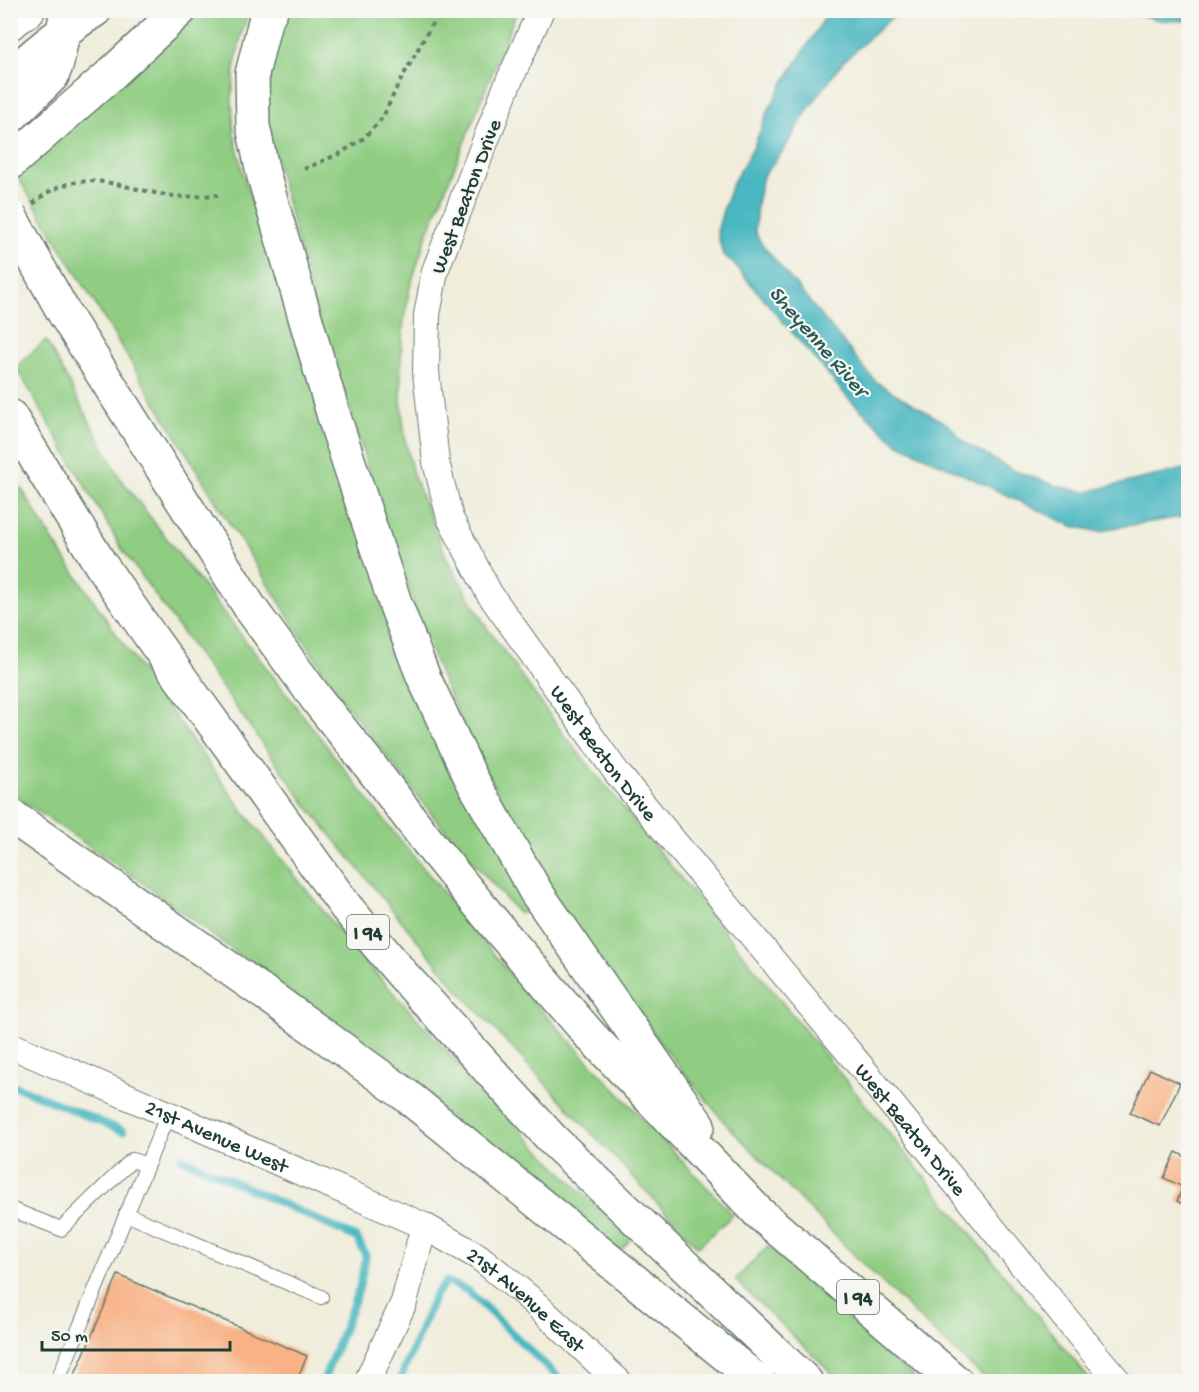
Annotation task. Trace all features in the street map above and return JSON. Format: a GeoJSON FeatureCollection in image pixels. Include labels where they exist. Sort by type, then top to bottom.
{"type":"FeatureCollection","features":[{"type":"Feature","properties":{"kind":"main road"},"geometry":{"type":"LineString","coordinates":[[10,23],[28,10]]}},
{"type":"Feature","properties":{"kind":"main road"},"geometry":{"type":"LineString","coordinates":[[10,76],[65,21],[95,10]]}},
{"type":"Feature","properties":{"kind":"main road"},"geometry":{"type":"LineString","coordinates":[[10,163],[180,10]]}},
{"type":"Feature","properties":{"kind":"main road"},"geometry":{"type":"LineString","coordinates":[[271,10],[265,21],[252,74],[253,126],[263,173],[335,420],[394,603],[423,676],[471,777],[536,892],[759,1213]]}},
{"type":"Feature","properties":{"kind":"main road"},"geometry":{"type":"LineString","coordinates":[[10,117],[51,76],[57,63],[65,21]]}},
{"type":"Feature","properties":{"kind":"main road","name":"I 94"},"geometry":{"type":"LineString","coordinates":[[18,213],[64,313],[251,609],[435,851],[589,1034],[759,1213],[956,1382]]}},
{"type":"Feature","properties":{"kind":"main road","name":"I 94"},"geometry":{"type":"LineString","coordinates":[[10,417],[101,565],[346,907],[395,966],[553,1140],[806,1382]]}},
{"type":"Feature","properties":{"kind":"main road"},"geometry":{"type":"LineString","coordinates":[[10,815],[402,1092],[759,1382]]}},
{"type":"Feature","properties":{"kind":"street","name":"West Beaton Drive"},"geometry":{"type":"LineString","coordinates":[[541,10],[506,88],[435,271],[427,315],[426,372],[436,462],[450,518],[489,593],[617,773],[1119,1382]]}},
{"type":"Feature","properties":{"kind":"street","name":"21st Avenue West"},"geometry":{"type":"LineString","coordinates":[[10,1045],[424,1226]]}},
{"type":"Feature","properties":{"kind":"street"},"geometry":{"type":"LineString","coordinates":[[367,1382],[404,1302],[424,1226]]}},
{"type":"Feature","properties":{"kind":"street","name":"21st Avenue East"},"geometry":{"type":"LineString","coordinates":[[424,1226],[479,1257],[527,1296],[619,1382]]}},
{"type":"Feature","properties":{"kind":"lane"},"geometry":{"type":"LineString","coordinates":[[57,1382],[168,1114]]}},
{"type":"Feature","properties":{"kind":"lane"},"geometry":{"type":"LineString","coordinates":[[10,1209],[61,1229],[132,1160],[147,1165]]}},
{"type":"Feature","properties":{"kind":"lane"},"geometry":{"type":"LineString","coordinates":[[126,1214],[321,1297]]}},
{"type":"Feature","properties":{"kind":"path"},"geometry":{"type":"LineString","coordinates":[[304,169],[339,154],[364,138],[383,117],[398,85],[440,10]]}},
{"type":"Feature","properties":{"kind":"path"},"geometry":{"type":"LineString","coordinates":[[18,213],[42,196],[71,182],[98,181],[168,196],[218,195]]}},
{"type":"Feature","properties":{"kind":"green space"},"geometry":{"type":"Polygon","coordinates":[[[197,11],[249,11],[235,66],[232,99],[234,133],[243,174],[303,362],[532,912],[518,913],[434,817],[338,694],[226,518],[17,176],[197,11]]]}},
{"type":"Feature","properties":{"kind":"green space"},"geometry":{"type":"Polygon","coordinates":[[[286,11],[517,11],[425,240],[410,287],[404,319],[401,399],[405,439],[413,474],[448,561],[487,628],[564,735],[1091,1381],[988,1381],[940,1338],[863,1264],[725,1123],[661,1044],[551,890],[477,755],[440,675],[382,516],[350,409],[317,314],[267,128],[266,97],[273,51],[286,11]]]}},
{"type":"Feature","properties":{"kind":"green space"},"geometry":{"type":"Polygon","coordinates":[[[46,340],[120,478],[376,810],[528,996],[733,1215],[698,1247],[459,991],[308,807],[122,549],[16,367],[46,340]]]}},
{"type":"Feature","properties":{"kind":"green space"},"geometry":{"type":"Polygon","coordinates":[[[10,470],[55,544],[139,667],[243,811],[357,953],[515,1125],[630,1240],[620,1252],[349,1037],[140,881],[11,793],[10,470]]]}},
{"type":"Feature","properties":{"kind":"green space"},"geometry":{"type":"Polygon","coordinates":[[[768,1246],[918,1381],[840,1381],[735,1280],[768,1246]]]}},
{"type":"Feature","properties":{"kind":"water","name":"Sheyenne River"},"geometry":{"type":"Polygon","coordinates":[[[829,11],[906,11],[890,19],[842,63],[807,111],[783,151],[763,176],[757,203],[755,231],[761,243],[876,382],[949,425],[965,443],[1012,470],[1058,486],[1086,492],[1188,468],[1188,516],[1100,532],[1072,526],[894,441],[848,398],[731,261],[723,255],[717,232],[732,184],[754,146],[768,111],[784,82],[829,11]]]}},
{"type":"Feature","properties":{"kind":"water"},"geometry":{"type":"Polygon","coordinates":[[[1109,11],[1188,11],[1188,21],[1159,20],[1136,14],[1109,11]]]}},
{"type":"Feature","properties":{"kind":"building"},"geometry":{"type":"Polygon","coordinates":[[[1150,1069],[1180,1083],[1160,1126],[1130,1113],[1150,1069]]]}},
{"type":"Feature","properties":{"kind":"building"},"geometry":{"type":"Polygon","coordinates":[[[1176,1152],[1188,1158],[1188,1207],[1177,1201],[1183,1187],[1164,1178],[1176,1152]]]}},
{"type":"Feature","properties":{"kind":"building"},"geometry":{"type":"Polygon","coordinates":[[[118,1275],[307,1356],[296,1382],[78,1382],[73,1379],[118,1275]]]}},
{"type":"Feature","properties":{"kind":"waterway"},"geometry":{"type":"LineString","coordinates":[[10,1084],[123,1131]]}},
{"type":"Feature","properties":{"kind":"waterway"},"geometry":{"type":"LineString","coordinates":[[182,1158],[357,1238],[366,1256],[359,1289],[323,1382]]}},
{"type":"Feature","properties":{"kind":"waterway"},"geometry":{"type":"LineString","coordinates":[[399,1382],[435,1295],[447,1281],[468,1291],[563,1382]]}}]}
